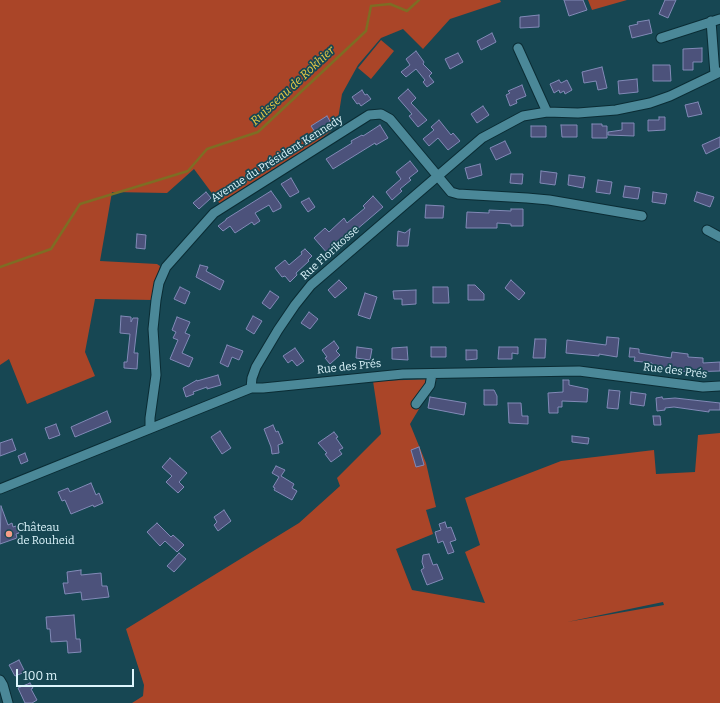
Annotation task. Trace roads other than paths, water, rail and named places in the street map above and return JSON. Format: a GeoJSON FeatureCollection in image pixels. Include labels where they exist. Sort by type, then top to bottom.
{"type":"FeatureCollection","features":[{"type":"Feature","properties":{"kind":"street","name":"Rue Florikosse"},"geometry":{"type":"LineString","coordinates":[[252,388],[252,378],[256,367],[286,317],[311,285],[482,138],[523,116],[547,112],[616,110],[650,103],[670,96],[717,73],[716,20],[661,38]]}},
{"type":"Feature","properties":{"kind":"street"},"geometry":{"type":"LineString","coordinates":[[518,48],[547,112]]}},
{"type":"Feature","properties":{"kind":"street","name":"Avenue du Président Kennedy"},"geometry":{"type":"LineString","coordinates":[[150,428],[156,375],[153,329],[159,283],[166,267],[214,213],[369,115],[374,114],[381,114],[390,119],[438,176]]}},
{"type":"Feature","properties":{"kind":"street"},"geometry":{"type":"LineString","coordinates":[[438,176],[450,192],[458,194],[549,200],[642,216]]}},
{"type":"Feature","properties":{"kind":"street"},"geometry":{"type":"LineString","coordinates":[[707,230],[720,237]]}},
{"type":"Feature","properties":{"kind":"street","name":"Rue des Prés"},"geometry":{"type":"LineString","coordinates":[[0,489],[252,388],[384,375],[579,371],[703,387],[720,386]]}},
{"type":"Feature","properties":{"kind":"street"},"geometry":{"type":"LineString","coordinates":[[416,404],[430,385],[432,374]]}},
{"type":"Feature","properties":{"kind":"street"},"geometry":{"type":"LineString","coordinates":[[0,680],[8,703]]}},
{"type":"Feature","properties":{"kind":"waterway","name":"Ruisseau de Rokhier"},"geometry":{"type":"LineString","coordinates":[[0,267],[51,249],[80,204],[188,171],[207,149],[258,132],[366,31],[371,6],[390,4],[407,11],[419,0]]}},
{"type":"Feature","properties":{"kind":"place","name":"Château de Rouheid"},"geometry":{"type":"Point","coordinates":[9,534]}}]}
